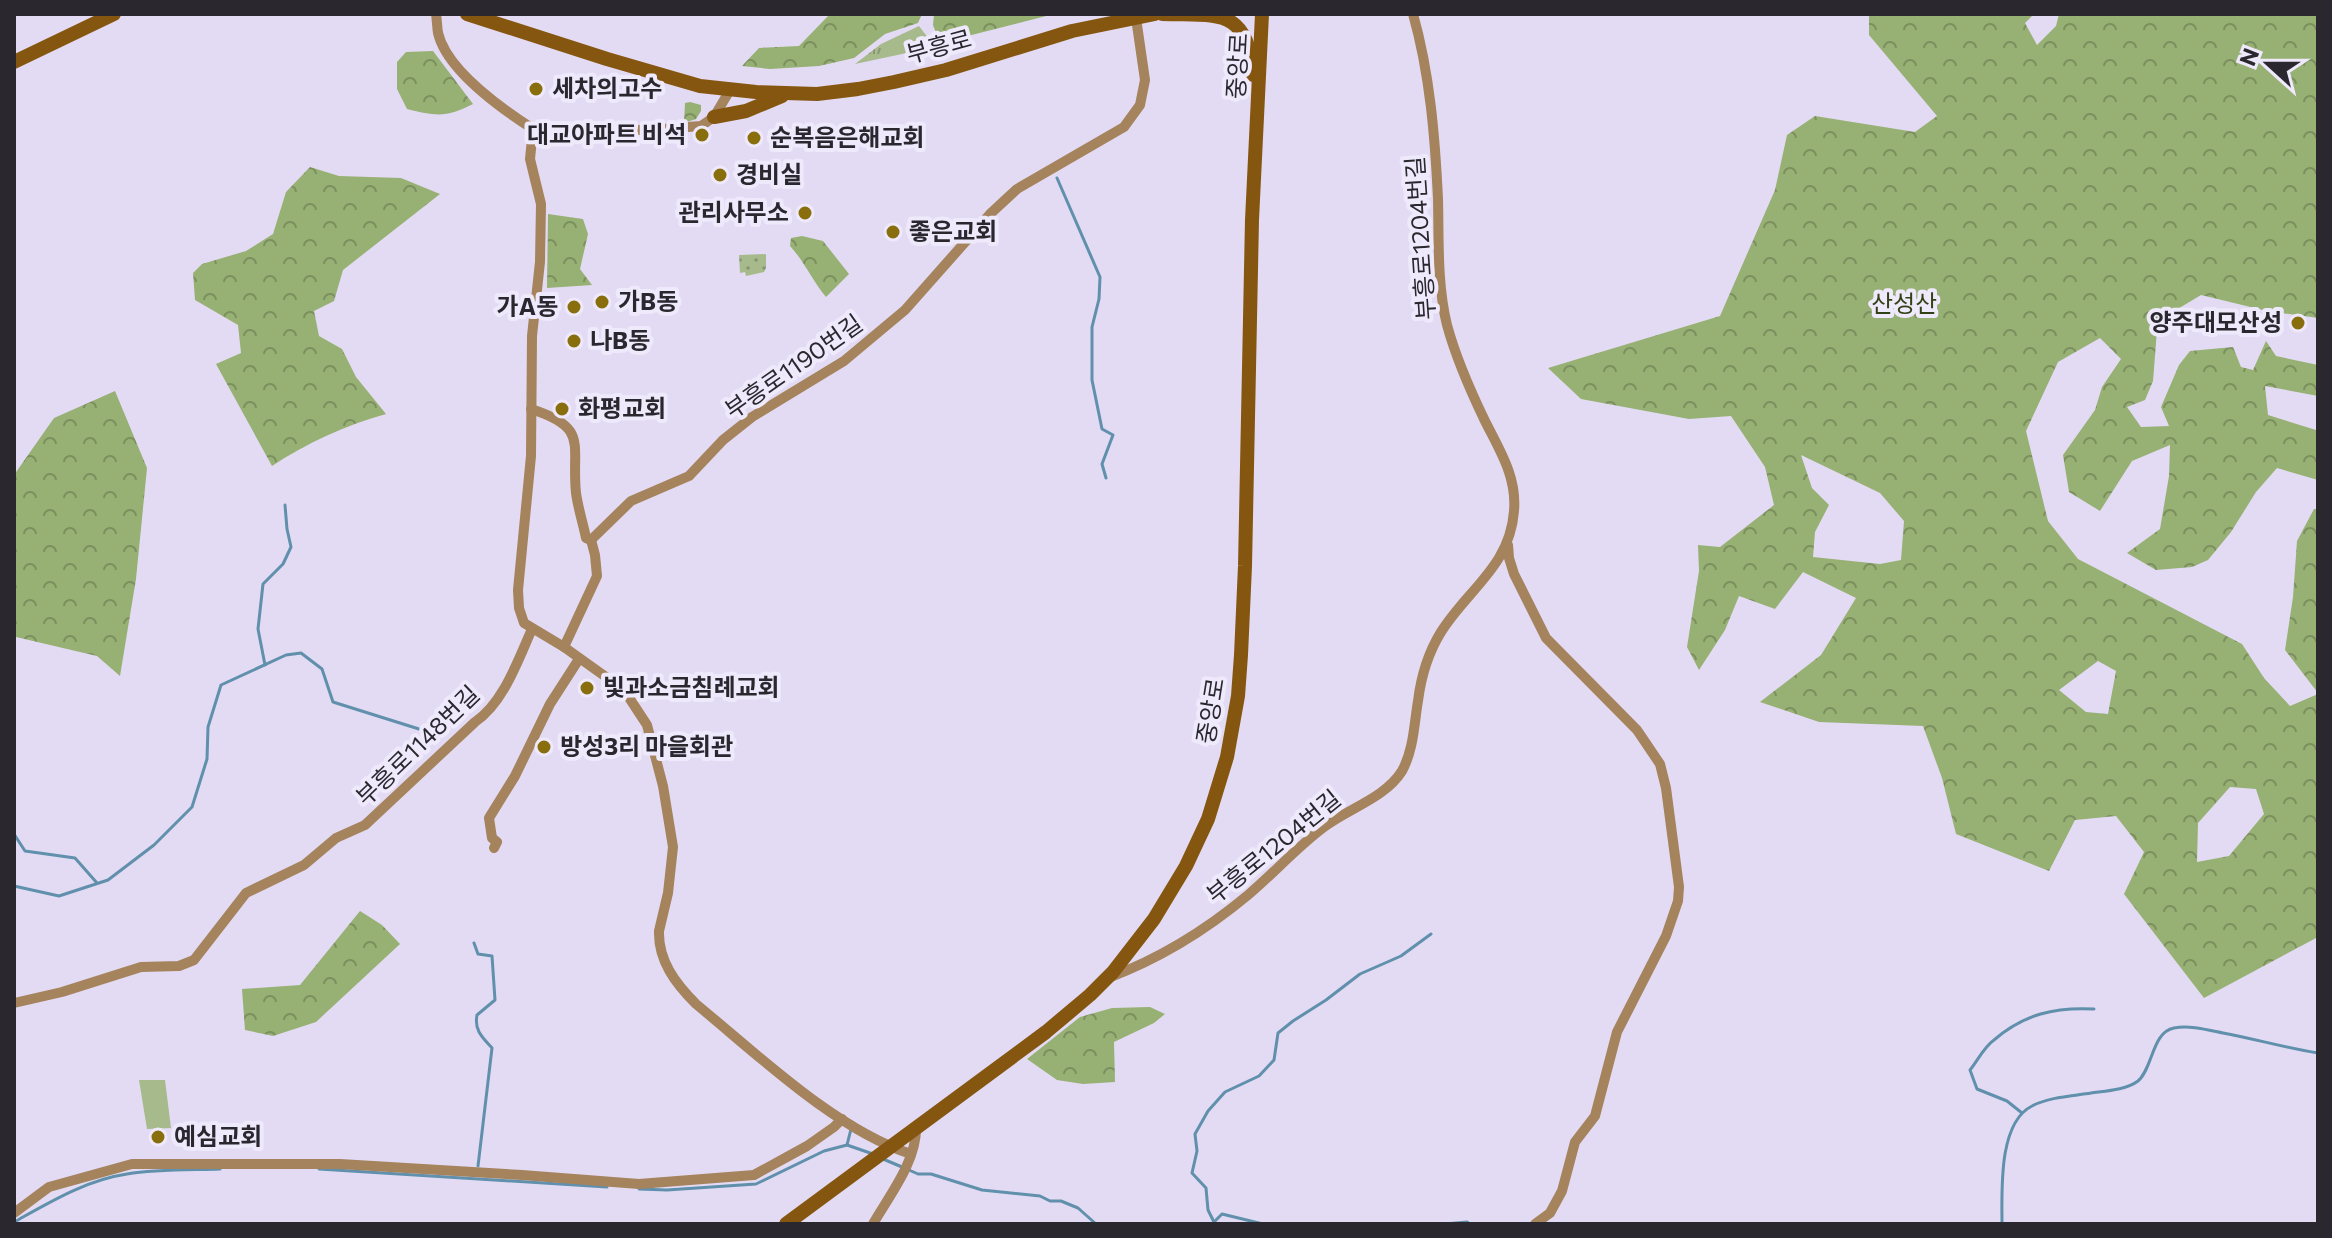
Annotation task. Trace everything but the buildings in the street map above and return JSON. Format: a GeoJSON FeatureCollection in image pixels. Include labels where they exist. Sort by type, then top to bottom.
{"type":"FeatureCollection","features":[{"type":"Feature","properties":{"kind":"main road"},"geometry":{"type":"LineString","coordinates":[[14,62],[114,14]]}},
{"type":"Feature","properties":{"kind":"main road","name":"부흥로"},"geometry":{"type":"LineString","coordinates":[[467,14],[700,86],[817,94],[858,89],[946,70],[1072,31],[1155,14]]}},
{"type":"Feature","properties":{"kind":"main road"},"geometry":{"type":"LineString","coordinates":[[1162,14],[1219,16],[1238,26],[1247,42],[1252,63],[1256,132]]}},
{"type":"Feature","properties":{"kind":"main road","name":"중앙로"},"geometry":{"type":"LineString","coordinates":[[786,1224],[1046,1032],[1108,978],[1176,885],[1217,796],[1234,720],[1241,655],[1252,234],[1262,14]]}},
{"type":"Feature","properties":{"kind":"main road"},"geometry":{"type":"LineString","coordinates":[[1259,74],[1273,14]]}},
{"type":"Feature","properties":{"kind":"main road"},"geometry":{"type":"LineString","coordinates":[[714,117],[746,111],[789,93]]}},
{"type":"Feature","properties":{"kind":"street"},"geometry":{"type":"LineString","coordinates":[[436,14],[438,34],[463,72],[496,104],[533,129],[581,131],[701,126],[714,117],[730,90]]}},
{"type":"Feature","properties":{"kind":"street","name":"부흥로1204번길"},"geometry":{"type":"LineString","coordinates":[[1108,978],[1145,963],[1207,926],[1249,894],[1323,827],[1394,781],[1409,754],[1421,680],[1436,642],[1452,617],[1500,559],[1508,542],[1515,508],[1513,478],[1459,361],[1442,298],[1432,107],[1413,14]]}},
{"type":"Feature","properties":{"kind":"street","name":"부흥로1190번길"},"geometry":{"type":"LineString","coordinates":[[591,540],[631,501],[689,476],[723,440],[752,417],[844,361],[890,324],[990,214],[1017,189],[1124,127],[1140,105],[1145,80],[1136,18]]}},
{"type":"Feature","properties":{"kind":"street"},"geometry":{"type":"LineString","coordinates":[[533,129],[530,159],[541,204],[540,262],[532,336],[531,456],[518,590],[524,623],[564,647],[628,696],[647,725],[673,847],[659,941],[665,964],[680,989],[793,1083],[871,1137],[882,1154],[909,1159]]}},
{"type":"Feature","properties":{"kind":"street"},"geometry":{"type":"LineString","coordinates":[[531,409],[562,422],[573,435],[576,494],[586,538],[591,540],[595,555],[597,576],[564,647]]}},
{"type":"Feature","properties":{"kind":"street","name":"부흥로1204번길"},"geometry":{"type":"LineString","coordinates":[[1508,542],[1514,574],[1546,638],[1637,730],[1660,764],[1679,887],[1678,901],[1666,936],[1617,1032],[1595,1116],[1575,1142],[1562,1191],[1550,1213],[1535,1224]]}},
{"type":"Feature","properties":{"kind":"street","name":"부흥로1148번길"},"geometry":{"type":"LineString","coordinates":[[14,1003],[62,992],[141,967],[179,966],[194,960],[246,893],[304,865],[336,838],[365,825],[487,714],[532,629]]}},
{"type":"Feature","properties":{"kind":"street"},"geometry":{"type":"LineString","coordinates":[[494,848],[497,842],[492,838],[489,818],[515,776],[550,704],[579,659]]}},
{"type":"Feature","properties":{"kind":"street"},"geometry":{"type":"LineString","coordinates":[[14,1213],[49,1187],[132,1164],[340,1164],[639,1184],[754,1175],[807,1146],[842,1119]]}},
{"type":"Feature","properties":{"kind":"street"},"geometry":{"type":"LineString","coordinates":[[873,1224],[909,1159],[916,1127]]}},
{"type":"Feature","properties":{"kind":"green space"},"geometry":{"type":"Polygon","coordinates":[[[830,14],[922,14],[918,23],[885,34],[854,58],[819,66],[770,69],[742,66],[759,48],[799,46],[830,14]]]}},
{"type":"Feature","properties":{"kind":"green space"},"geometry":{"type":"Polygon","coordinates":[[[934,14],[1054,14],[940,43],[933,25],[934,14]]]}},
{"type":"Feature","properties":{"kind":"green space","name":"산성산"},"geometry":{"type":"Polygon","coordinates":[[[1869,14],[2034,14],[2025,23],[2037,45],[2056,26],[2059,14],[2318,14],[2318,318],[2267,311],[2201,295],[2171,313],[2157,330],[2153,381],[2145,400],[2127,407],[2141,427],[2169,426],[2161,407],[2179,365],[2190,351],[2233,347],[2241,367],[2253,370],[2266,341],[2276,356],[2318,365],[2318,396],[2265,386],[2268,415],[2316,430],[2318,480],[2277,468],[2256,492],[2231,532],[2208,560],[2192,567],[2156,570],[2127,553],[2160,529],[2169,476],[2170,445],[2132,461],[2100,511],[2069,492],[2063,455],[2095,410],[2102,387],[2121,359],[2100,338],[2058,362],[2026,431],[2048,521],[2078,559],[2242,644],[2264,678],[2290,706],[2318,694],[2318,937],[2204,998],[2124,894],[2144,852],[2116,816],[2075,820],[2049,871],[1956,834],[1942,778],[1923,726],[1819,722],[1760,702],[1821,655],[1856,598],[1803,572],[1775,609],[1739,596],[1725,630],[1699,670],[1687,647],[1699,571],[1698,545],[1720,547],[1774,505],[1765,467],[1731,416],[1689,419],[1581,399],[1548,368],[1720,316],[1775,190],[1787,135],[1815,116],[1915,132],[1937,116],[1869,35],[1869,14]],[[1801,455],[1812,488],[1829,505],[1815,532],[1813,557],[1880,564],[1901,560],[1904,521],[1880,493],[1801,455]],[[2098,661],[2059,690],[2086,712],[2108,714],[2116,671],[2098,661]],[[2230,787],[2198,823],[2197,862],[2229,856],[2264,814],[2256,789],[2230,787]]]}},
{"type":"Feature","properties":{"kind":"green space"},"geometry":{"type":"Polygon","coordinates":[[[919,26],[935,47],[855,64],[881,44],[919,26]]]}},
{"type":"Feature","properties":{"kind":"green space"},"geometry":{"type":"Polygon","coordinates":[[[433,51],[473,104],[441,114],[407,109],[397,89],[397,62],[406,52],[433,51]]]}},
{"type":"Feature","properties":{"kind":"green space"},"geometry":{"type":"Polygon","coordinates":[[[685,103],[701,105],[701,111],[696,119],[684,123],[685,103]]]}},
{"type":"Feature","properties":{"kind":"green space"},"geometry":{"type":"Polygon","coordinates":[[[310,167],[339,176],[401,178],[440,194],[343,270],[334,301],[314,311],[319,336],[342,349],[356,377],[386,414],[327,436],[272,466],[216,364],[241,353],[238,325],[195,300],[193,273],[202,264],[246,251],[273,234],[286,192],[310,167]]]}},
{"type":"Feature","properties":{"kind":"green space"},"geometry":{"type":"Polygon","coordinates":[[[548,214],[583,219],[588,234],[580,269],[592,285],[547,288],[548,214]]]}},
{"type":"Feature","properties":{"kind":"green space"},"geometry":{"type":"Polygon","coordinates":[[[802,236],[823,241],[849,274],[826,297],[790,246],[791,238],[802,236]]]}},
{"type":"Feature","properties":{"kind":"green space"},"geometry":{"type":"Polygon","coordinates":[[[766,254],[764,272],[746,276],[745,272],[740,273],[739,255],[766,254]]]}},
{"type":"Feature","properties":{"kind":"green space"},"geometry":{"type":"Polygon","coordinates":[[[115,391],[147,468],[136,579],[120,676],[97,656],[16,637],[14,633],[14,475],[54,418],[115,391]]]}},
{"type":"Feature","properties":{"kind":"green space"},"geometry":{"type":"Polygon","coordinates":[[[2314,509],[2318,509],[2318,693],[2285,650],[2297,541],[2314,509]]]}},
{"type":"Feature","properties":{"kind":"green space"},"geometry":{"type":"Polygon","coordinates":[[[360,911],[382,925],[400,944],[316,1022],[273,1036],[245,1030],[242,989],[300,985],[360,911]]]}},
{"type":"Feature","properties":{"kind":"green space"},"geometry":{"type":"Polygon","coordinates":[[[1150,1007],[1165,1014],[1154,1023],[1114,1042],[1115,1082],[1083,1084],[1057,1080],[1027,1059],[1080,1017],[1112,1008],[1150,1007]]]}},
{"type":"Feature","properties":{"kind":"green space"},"geometry":{"type":"Polygon","coordinates":[[[139,1080],[165,1080],[171,1128],[147,1129],[139,1080]]]}},
{"type":"Feature","properties":{"kind":"waterway"},"geometry":{"type":"LineString","coordinates":[[1057,178],[1100,277],[1099,299],[1092,327],[1092,380],[1102,429],[1113,435],[1102,464],[1106,478]]}},
{"type":"Feature","properties":{"kind":"waterway"},"geometry":{"type":"LineString","coordinates":[[265,665],[258,629],[263,584],[283,564],[291,547],[285,505]]}},
{"type":"Feature","properties":{"kind":"waterway"},"geometry":{"type":"LineString","coordinates":[[14,886],[59,896],[108,880],[154,845],[192,807],[207,759],[208,727],[221,685],[286,655],[301,653],[322,669],[333,702],[419,729]]}},
{"type":"Feature","properties":{"kind":"waterway"},"geometry":{"type":"LineString","coordinates":[[14,834],[25,851],[75,858],[97,883]]}},
{"type":"Feature","properties":{"kind":"waterway"},"geometry":{"type":"LineString","coordinates":[[1214,1222],[1208,1210],[1206,1188],[1192,1173],[1197,1151],[1195,1134],[1208,1111],[1225,1092],[1259,1076],[1274,1060],[1278,1033],[1293,1021],[1360,974],[1401,956],[1431,934]]}},
{"type":"Feature","properties":{"kind":"waterway"},"geometry":{"type":"LineString","coordinates":[[474,943],[478,954],[492,956],[495,1000],[477,1015],[476,1020],[480,1033],[492,1048],[478,1166]]}},
{"type":"Feature","properties":{"kind":"waterway"},"geometry":{"type":"LineString","coordinates":[[2022,1113],[2007,1101],[1977,1089],[1970,1070],[1990,1043],[2029,1018],[2066,1009],[2094,1009]]}},
{"type":"Feature","properties":{"kind":"waterway"},"geometry":{"type":"LineString","coordinates":[[2002,1224],[2004,1159],[2013,1127],[2021,1115],[2032,1106],[2046,1101],[2115,1090],[2133,1084],[2143,1075],[2157,1043],[2167,1031],[2180,1027],[2199,1028],[2318,1053]]}},
{"type":"Feature","properties":{"kind":"waterway"},"geometry":{"type":"LineString","coordinates":[[847,1145],[851,1129]]}},
{"type":"Feature","properties":{"kind":"waterway"},"geometry":{"type":"LineString","coordinates":[[639,1189],[756,1184],[824,1151],[847,1145],[873,1154]]}},
{"type":"Feature","properties":{"kind":"waterway"},"geometry":{"type":"LineString","coordinates":[[883,1159],[902,1167]]}},
{"type":"Feature","properties":{"kind":"waterway"},"geometry":{"type":"LineString","coordinates":[[14,1222],[69,1193],[112,1177],[150,1171],[220,1169]]}},
{"type":"Feature","properties":{"kind":"waterway"},"geometry":{"type":"LineString","coordinates":[[319,1169],[607,1187]]}},
{"type":"Feature","properties":{"kind":"waterway"},"geometry":{"type":"LineString","coordinates":[[909,1170],[982,1190],[1061,1201],[1078,1208],[1096,1224]]}},
{"type":"Feature","properties":{"kind":"waterway"},"geometry":{"type":"LineString","coordinates":[[1212,1224],[1222,1214],[1263,1224]]}},
{"type":"Feature","properties":{"kind":"waterway"},"geometry":{"type":"LineString","coordinates":[[1318,1224],[1357,1224]]}},
{"type":"Feature","properties":{"kind":"waterway"},"geometry":{"type":"LineString","coordinates":[[1388,1224],[1425,1224]]}},
{"type":"Feature","properties":{"kind":"waterway"},"geometry":{"type":"LineString","coordinates":[[1445,1224],[1470,1224]]}},
{"type":"Feature","properties":{"kind":"place","name":"세차의고수"},"geometry":{"type":"Point","coordinates":[536,89]}},
{"type":"Feature","properties":{"kind":"place","name":"대교아파트 비석"},"geometry":{"type":"Point","coordinates":[702,135]}},
{"type":"Feature","properties":{"kind":"place","name":"순복음은해교회"},"geometry":{"type":"Point","coordinates":[754,138]}},
{"type":"Feature","properties":{"kind":"place","name":"경비실"},"geometry":{"type":"Point","coordinates":[720,175]}},
{"type":"Feature","properties":{"kind":"place","name":"관리사무소"},"geometry":{"type":"Point","coordinates":[805,213]}},
{"type":"Feature","properties":{"kind":"place","name":"좋은교회"},"geometry":{"type":"Point","coordinates":[893,232]}},
{"type":"Feature","properties":{"kind":"place","name":"가B동"},"geometry":{"type":"Point","coordinates":[602,302]}},
{"type":"Feature","properties":{"kind":"place","name":"가A동"},"geometry":{"type":"Point","coordinates":[574,307]}},
{"type":"Feature","properties":{"kind":"place","name":"양주대모산성"},"geometry":{"type":"Point","coordinates":[2298,323]}},
{"type":"Feature","properties":{"kind":"place","name":"나B동"},"geometry":{"type":"Point","coordinates":[574,341]}},
{"type":"Feature","properties":{"kind":"place","name":"화평교회"},"geometry":{"type":"Point","coordinates":[562,409]}},
{"type":"Feature","properties":{"kind":"place","name":"빛과소금침례교회"},"geometry":{"type":"Point","coordinates":[587,688]}},
{"type":"Feature","properties":{"kind":"place","name":"방성3리 마을회관"},"geometry":{"type":"Point","coordinates":[544,747]}},
{"type":"Feature","properties":{"kind":"place","name":"예심교회"},"geometry":{"type":"Point","coordinates":[158,1137]}}]}
